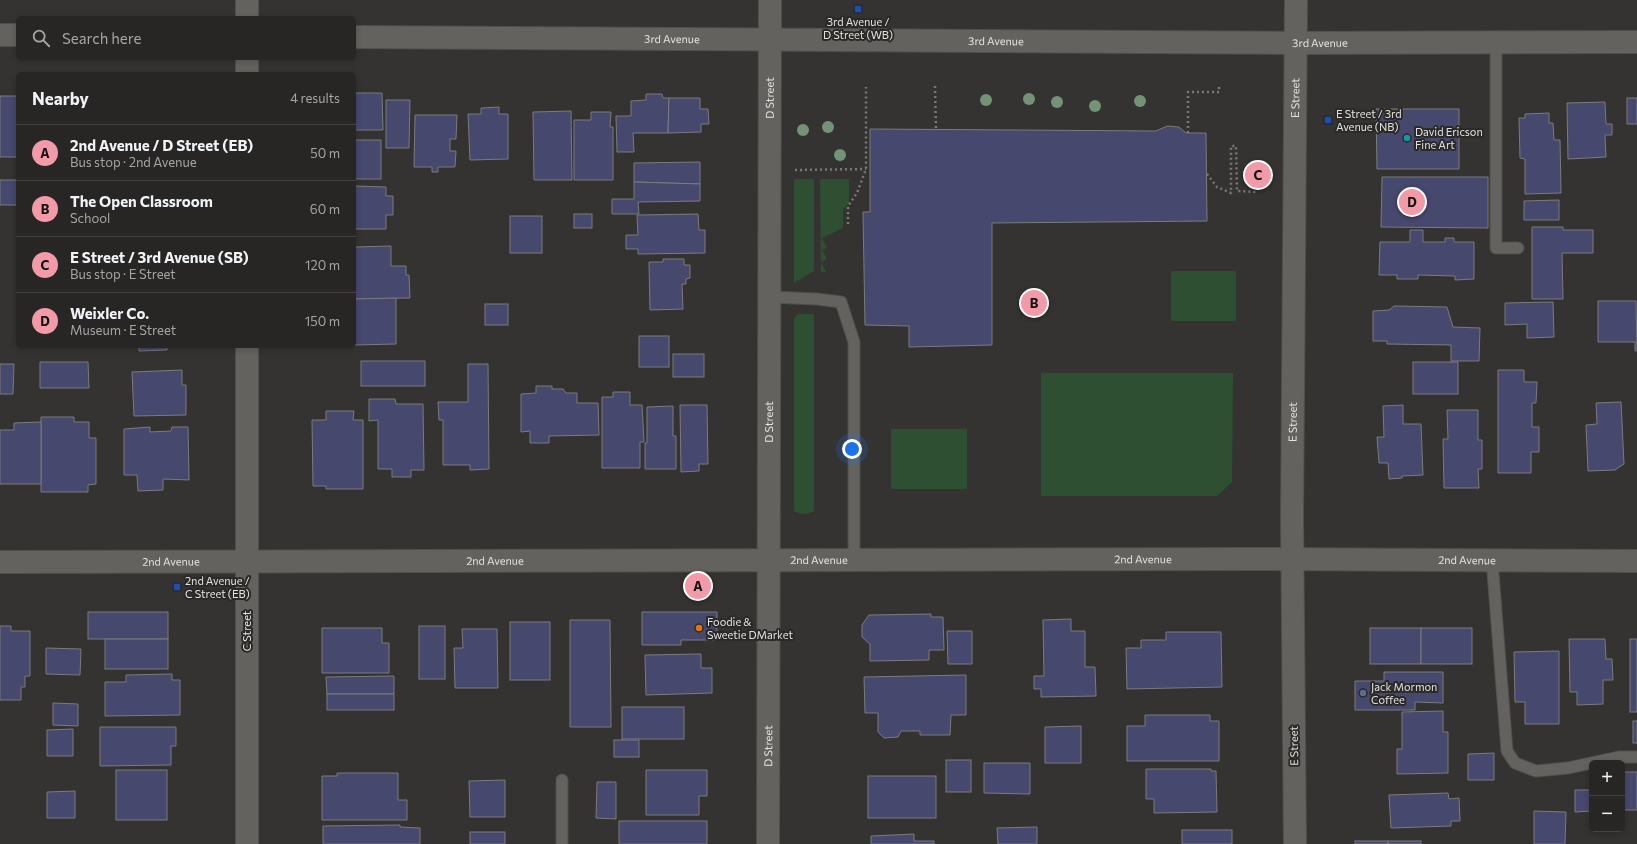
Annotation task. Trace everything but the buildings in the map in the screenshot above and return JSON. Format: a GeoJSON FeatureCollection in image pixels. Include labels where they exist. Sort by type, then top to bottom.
{"type":"FeatureCollection","features":[{"type":"Feature","properties":{"kind":"street"},"geometry":{"type":"LineString","coordinates":[[247,0],[247,16]]}},
{"type":"Feature","properties":{"kind":"street","name":"D Street"},"geometry":{"type":"LineString","coordinates":[[768,844],[770,0]]}},
{"type":"Feature","properties":{"kind":"street","name":"E Street"},"geometry":{"type":"LineString","coordinates":[[1295,844],[1292,560],[1296,0]]}},
{"type":"Feature","properties":{"kind":"street"},"geometry":{"type":"LineString","coordinates":[[0,35],[16,35]]}},
{"type":"Feature","properties":{"kind":"street","name":"3rd Avenue"},"geometry":{"type":"LineString","coordinates":[[356,37],[1296,44],[1637,42]]}},
{"type":"Feature","properties":{"kind":"street"},"geometry":{"type":"LineString","coordinates":[[247,60],[247,72]]}},
{"type":"Feature","properties":{"kind":"street","name":"C Street"},"geometry":{"type":"LineString","coordinates":[[247,348],[248,844]]}},
{"type":"Feature","properties":{"kind":"street","name":"2nd Avenue"},"geometry":{"type":"LineString","coordinates":[[0,562],[768,560],[1637,561]]}},
{"type":"Feature","properties":{"kind":"lane"},"geometry":{"type":"LineString","coordinates":[[1496,42],[1496,248],[1518,248]]}},
{"type":"Feature","properties":{"kind":"lane"},"geometry":{"type":"LineString","coordinates":[[769,297],[817,299],[841,302],[854,342],[854,560]]}},
{"type":"Feature","properties":{"kind":"lane"},"geometry":{"type":"LineString","coordinates":[[1492,560],[1507,751],[1515,763],[1536,771],[1568,768],[1619,757],[1637,757]]}},
{"type":"Feature","properties":{"kind":"lane"},"geometry":{"type":"LineString","coordinates":[[562,780],[562,844]]}},
{"type":"Feature","properties":{"kind":"path"},"geometry":{"type":"LineString","coordinates":[[1188,133],[1188,92],[1219,92],[1219,84]]}},
{"type":"Feature","properties":{"kind":"path"},"geometry":{"type":"LineString","coordinates":[[935,86],[936,130]]}},
{"type":"Feature","properties":{"kind":"path"},"geometry":{"type":"LineString","coordinates":[[848,224],[848,206],[857,194],[866,169],[866,87]]}},
{"type":"Feature","properties":{"kind":"path"},"geometry":{"type":"LineString","coordinates":[[1207,174],[1217,188],[1231,192],[1231,146],[1236,146],[1237,191],[1256,192]]}},
{"type":"Feature","properties":{"kind":"path"},"geometry":{"type":"LineString","coordinates":[[794,170],[866,169]]}},
{"type":"Feature","properties":{"kind":"green space"},"geometry":{"type":"Polygon","coordinates":[[[794,179],[814,179],[814,271],[794,283],[794,179]]]}},
{"type":"Feature","properties":{"kind":"green space"},"geometry":{"type":"Polygon","coordinates":[[[820,179],[849,179],[849,203],[843,209],[843,228],[822,238],[827,248],[822,250],[827,259],[821,262],[826,272],[821,272],[820,179]]]}},
{"type":"Feature","properties":{"kind":"green space"},"geometry":{"type":"Polygon","coordinates":[[[1171,271],[1236,271],[1236,321],[1171,321],[1171,271]]]}},
{"type":"Feature","properties":{"kind":"green space"},"geometry":{"type":"Polygon","coordinates":[[[798,314],[814,314],[814,511],[804,514],[794,511],[794,319],[798,314]]]}},
{"type":"Feature","properties":{"kind":"green space"},"geometry":{"type":"Polygon","coordinates":[[[1041,373],[1233,373],[1232,482],[1217,496],[1041,496],[1041,373]]]}},
{"type":"Feature","properties":{"kind":"green space"},"geometry":{"type":"Polygon","coordinates":[[[891,429],[967,429],[967,489],[891,489],[891,429]]]}},
{"type":"Feature","properties":{"kind":"place","name":"3rd Avenue / D Street (WB)"},"geometry":{"type":"Point","coordinates":[858,9]}},
{"type":"Feature","properties":{"kind":"place","name":"E Street / 3rd Avenue (NB)"},"geometry":{"type":"Point","coordinates":[1328,120]}},
{"type":"Feature","properties":{"kind":"place","name":"David Ericson Fine Art"},"geometry":{"type":"Point","coordinates":[1407,138]}},
{"type":"Feature","properties":{"kind":"place","name":"E Street / 3rd Avenue (SB)"},"geometry":{"type":"Point","coordinates":[1258,175]}},
{"type":"Feature","properties":{"kind":"place","name":"Weixler Co."},"geometry":{"type":"Point","coordinates":[1412,202]}},
{"type":"Feature","properties":{"kind":"place","name":"The Open Classroom"},"geometry":{"type":"Point","coordinates":[1034,303]}},
{"type":"Feature","properties":{"kind":"place","name":"2nd Avenue / D Street (EB)"},"geometry":{"type":"Point","coordinates":[698,586]}},
{"type":"Feature","properties":{"kind":"place","name":"2nd Avenue / C Street (EB)"},"geometry":{"type":"Point","coordinates":[177,587]}},
{"type":"Feature","properties":{"kind":"place","name":"Foodie & Sweetie DMarket"},"geometry":{"type":"Point","coordinates":[699,628]}},
{"type":"Feature","properties":{"kind":"place","name":"Jack Mormon Coffee"},"geometry":{"type":"Point","coordinates":[1363,693]}}]}
